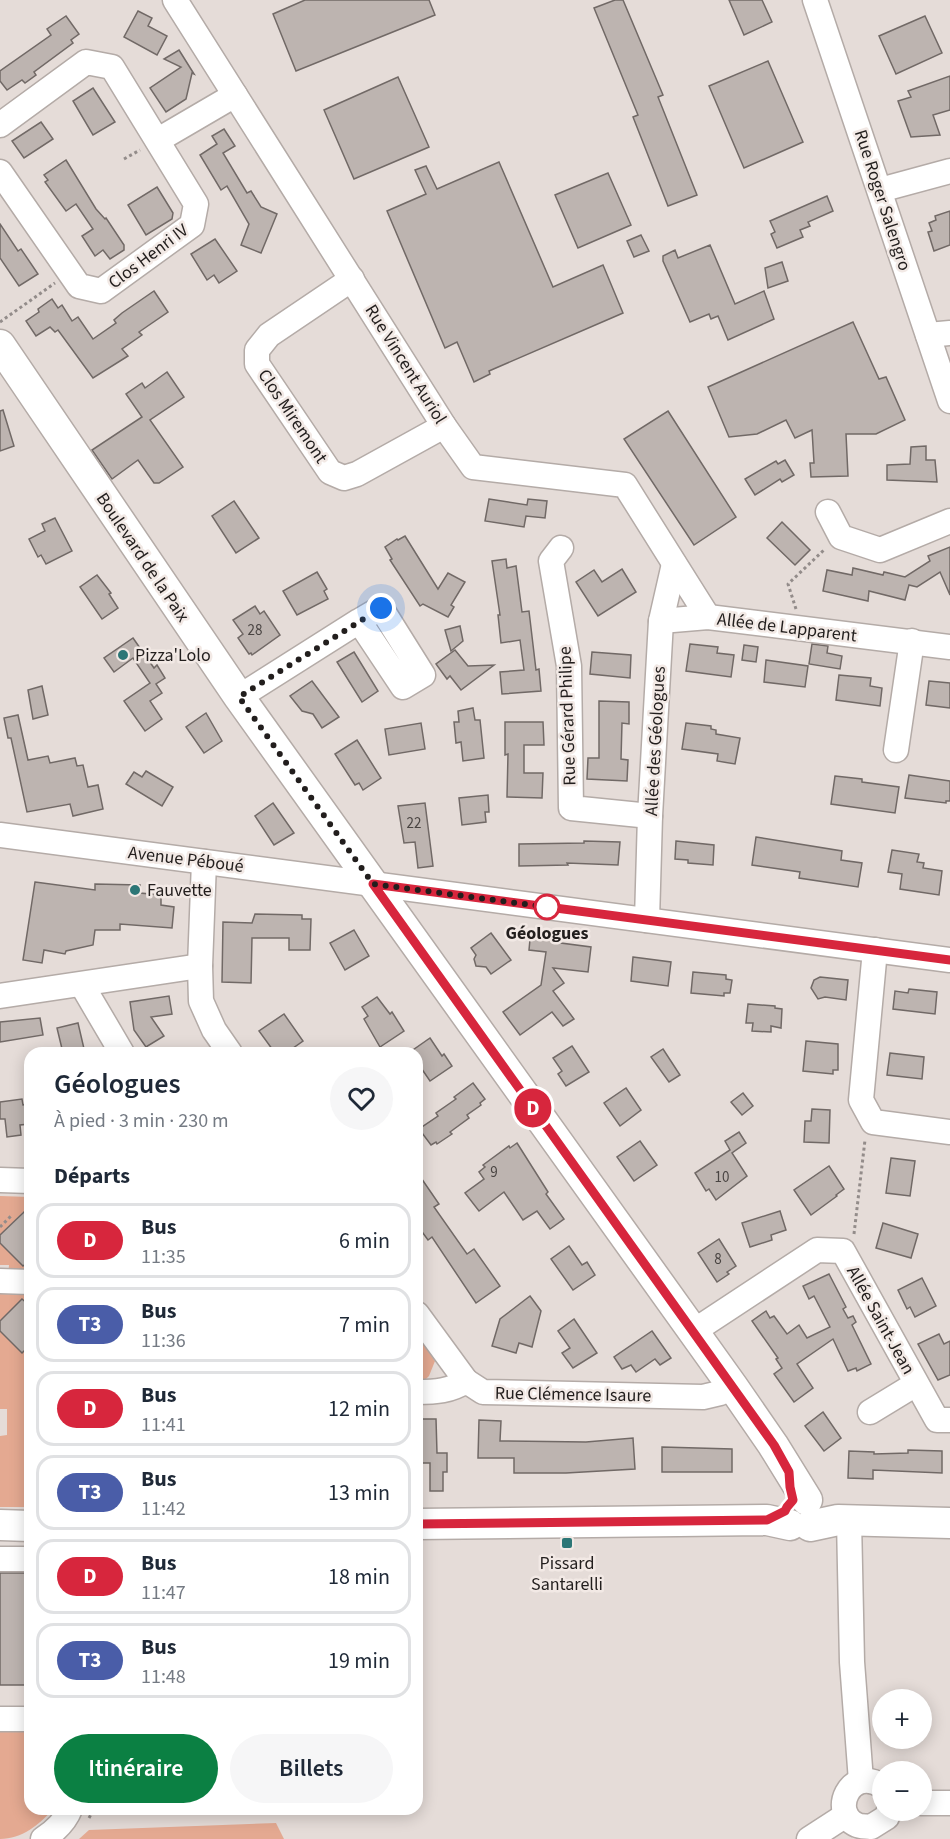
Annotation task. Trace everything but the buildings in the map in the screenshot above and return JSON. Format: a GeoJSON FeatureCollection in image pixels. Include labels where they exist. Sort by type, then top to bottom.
{"type":"FeatureCollection","features":[{"type":"Feature","properties":{"kind":"main road","name":"Boulevard de la Paix"},"geometry":{"type":"LineString","coordinates":[[4,358],[239,697],[774,1445],[804,1510]]}},
{"type":"Feature","properties":{"kind":"main road"},"geometry":{"type":"LineString","coordinates":[[423,1524],[804,1510],[950,1523]]}},
{"type":"Feature","properties":{"kind":"main road"},"geometry":{"type":"LineString","coordinates":[[0,1525],[24,1526]]}},
{"type":"Feature","properties":{"kind":"street","name":"Rue Vincent Auriol"},"geometry":{"type":"LineString","coordinates":[[175,0],[444,426],[473,467],[625,485],[708,617]]}},
{"type":"Feature","properties":{"kind":"street","name":"Rue Roger Salengro"},"geometry":{"type":"LineString","coordinates":[[815,0],[880,190],[939,334],[950,401]]}},
{"type":"Feature","properties":{"kind":"street","name":"Clos Henri IV"},"geometry":{"type":"LineString","coordinates":[[0,125],[86,62],[112,67],[196,204],[192,225],[101,291],[79,286],[0,172]]}},
{"type":"Feature","properties":{"kind":"street"},"geometry":{"type":"LineString","coordinates":[[158,140],[235,95]]}},
{"type":"Feature","properties":{"kind":"street"},"geometry":{"type":"LineString","coordinates":[[880,190],[950,171]]}},
{"type":"Feature","properties":{"kind":"street","name":"Clos Miremont"},"geometry":{"type":"LineString","coordinates":[[352,279],[269,335],[257,350],[257,364],[330,472],[344,478],[357,474],[444,426]]}},
{"type":"Feature","properties":{"kind":"street"},"geometry":{"type":"LineString","coordinates":[[828,512],[841,537],[880,550],[950,521]]}},
{"type":"Feature","properties":{"kind":"street","name":"Rue Gérard Philipe"},"geometry":{"type":"LineString","coordinates":[[561,548],[551,561],[569,666],[571,808],[650,816]]}},
{"type":"Feature","properties":{"kind":"street","name":"Allée des Géologues"},"geometry":{"type":"LineString","coordinates":[[647,920],[650,816],[661,621],[674,564]]}},
{"type":"Feature","properties":{"kind":"street","name":"Allée de Lapparent"},"geometry":{"type":"LineString","coordinates":[[661,621],[708,617],[950,647]]}},
{"type":"Feature","properties":{"kind":"street"},"geometry":{"type":"LineString","coordinates":[[239,697],[360,621]]}},
{"type":"Feature","properties":{"kind":"street"},"geometry":{"type":"LineString","coordinates":[[896,750],[912,641]]}},
{"type":"Feature","properties":{"kind":"street","name":"Avenue Péboué"},"geometry":{"type":"LineString","coordinates":[[0,835],[950,960]]}},
{"type":"Feature","properties":{"kind":"street"},"geometry":{"type":"LineString","coordinates":[[204,862],[201,1000],[214,1030],[226,1047]]}},
{"type":"Feature","properties":{"kind":"street"},"geometry":{"type":"LineString","coordinates":[[875,950],[861,1100],[873,1122],[950,1132]]}},
{"type":"Feature","properties":{"kind":"street"},"geometry":{"type":"LineString","coordinates":[[0,996],[200,966]]}},
{"type":"Feature","properties":{"kind":"street"},"geometry":{"type":"LineString","coordinates":[[82,985],[118,1047]]}},
{"type":"Feature","properties":{"kind":"street"},"geometry":{"type":"LineString","coordinates":[[0,1180],[24,1181]]}},
{"type":"Feature","properties":{"kind":"street","name":"Allée Saint-Jean"},"geometry":{"type":"LineString","coordinates":[[694,1331],[817,1250],[843,1251],[937,1420],[950,1420]]}},
{"type":"Feature","properties":{"kind":"street"},"geometry":{"type":"LineString","coordinates":[[0,1281],[24,1282]]}},
{"type":"Feature","properties":{"kind":"street"},"geometry":{"type":"LineString","coordinates":[[423,1322],[466,1381],[438,1392],[423,1392]]}},
{"type":"Feature","properties":{"kind":"street","name":"Rue Clémence Isaure"},"geometry":{"type":"LineString","coordinates":[[466,1381],[483,1392],[506,1393],[703,1397],[733,1387]]}},
{"type":"Feature","properties":{"kind":"street","name":"Allée Saint-Jean"},"geometry":{"type":"LineString","coordinates":[[870,1412],[916,1384]]}},
{"type":"Feature","properties":{"kind":"street"},"geometry":{"type":"LineString","coordinates":[[804,1510],[852,1662],[871,1784],[849,1788],[843,1801],[846,1815],[856,1825],[871,1827],[880,1821]]}},
{"type":"Feature","properties":{"kind":"street"},"geometry":{"type":"LineString","coordinates":[[0,1559],[24,1559]]}},
{"type":"Feature","properties":{"kind":"street"},"geometry":{"type":"LineString","coordinates":[[0,1719],[24,1719]]}},
{"type":"Feature","properties":{"kind":"street"},"geometry":{"type":"LineString","coordinates":[[932,1803],[950,1803]]}},
{"type":"Feature","properties":{"kind":"street"},"geometry":{"type":"LineString","coordinates":[[43,1839],[68,1815]]}},
{"type":"Feature","properties":{"kind":"street"},"geometry":{"type":"LineString","coordinates":[[809,1839],[846,1815]]}},
{"type":"Feature","properties":{"kind":"path"},"geometry":{"type":"LineString","coordinates":[[0,322],[69,273]]}},
{"type":"Feature","properties":{"kind":"path"},"geometry":{"type":"LineString","coordinates":[[803,629],[788,584],[822,551],[841,537]]}},
{"type":"Feature","properties":{"kind":"path"},"geometry":{"type":"LineString","coordinates":[[843,1251],[855,1233],[865,1136],[873,1122]]}},
{"type":"Feature","properties":{"kind":"path"},"geometry":{"type":"LineString","coordinates":[[0,1227],[11,1216]]}},
{"type":"Feature","properties":{"kind":"shaded area"},"geometry":{"type":"Polygon","coordinates":[[[0,1196],[24,1197],[24,1213],[0,1235],[0,1196]]]}},
{"type":"Feature","properties":{"kind":"shaded area"},"geometry":{"type":"Polygon","coordinates":[[[0,1243],[24,1265],[24,1278],[8,1277],[9,1265],[0,1265],[0,1243]]]}},
{"type":"Feature","properties":{"kind":"shaded area"},"geometry":{"type":"Polygon","coordinates":[[[0,1291],[24,1291],[24,1301],[22,1299],[0,1321],[0,1291]]]}},
{"type":"Feature","properties":{"kind":"shaded area"},"geometry":{"type":"Polygon","coordinates":[[[0,1331],[22,1353],[24,1351],[24,1507],[0,1507],[0,1436],[7,1435],[7,1409],[0,1409],[0,1331]]]}},
{"type":"Feature","properties":{"kind":"shaded area"},"geometry":{"type":"Polygon","coordinates":[[[423,1344],[435,1361],[429,1376],[424,1381],[423,1344]]]}},
{"type":"Feature","properties":{"kind":"shaded area"},"geometry":{"type":"Polygon","coordinates":[[[0,1726],[24,1727],[24,1815],[47,1815],[23,1834],[0,1839],[0,1726]]]}},
{"type":"Feature","properties":{"kind":"shaded area"},"geometry":{"type":"Polygon","coordinates":[[[276,1823],[284,1839],[79,1839],[89,1830],[276,1823]]]}},
{"type":"Feature","properties":{"kind":"bus line","name":"D"},"geometry":{"type":"LineString","coordinates":[[423,1524],[767,1520],[785,1511],[793,1500],[789,1472],[774,1445],[373,884],[950,960]]}},
{"type":"Feature","properties":{"kind":"place","name":"Pizza'Lolo"},"geometry":{"type":"Point","coordinates":[123,655]}},
{"type":"Feature","properties":{"kind":"place","name":"Fauvette"},"geometry":{"type":"Point","coordinates":[135,890]}},
{"type":"Feature","properties":{"kind":"place","name":"Géologues"},"geometry":{"type":"Point","coordinates":[547,907]}},
{"type":"Feature","properties":{"kind":"place","name":"Pissard Santarelli"},"geometry":{"type":"Point","coordinates":[567,1543]}},
{"type":"Feature","properties":{"kind":"route"},"geometry":{"type":"LineString","coordinates":[[381,608],[239,697],[373,884],[547,907]]}}]}
